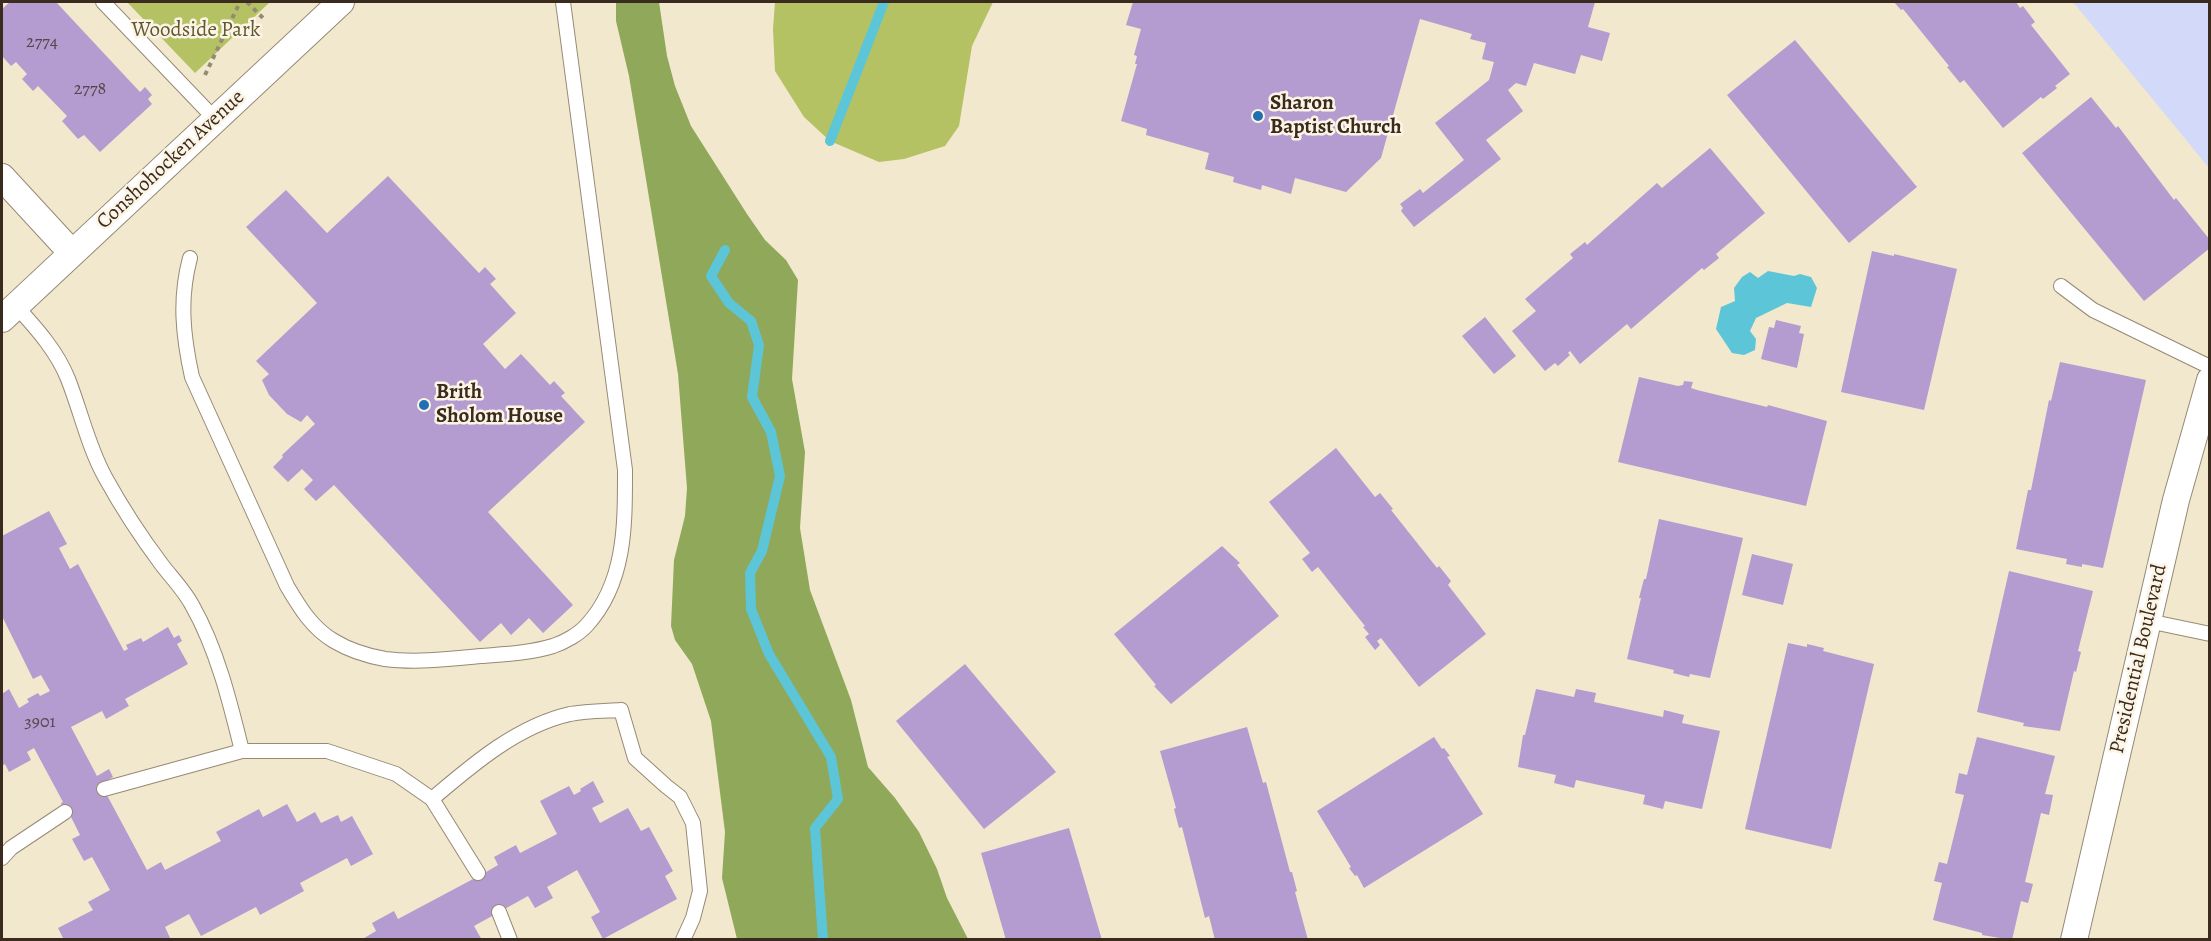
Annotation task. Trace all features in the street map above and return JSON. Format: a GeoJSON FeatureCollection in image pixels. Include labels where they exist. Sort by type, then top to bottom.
{"type":"FeatureCollection","features":[{"type":"Feature","properties":{"kind":"street","name":"Conshohocken Avenue"},"geometry":{"type":"LineString","coordinates":[[9,312],[341,2]]}},
{"type":"Feature","properties":{"kind":"street"},"geometry":{"type":"LineString","coordinates":[[2,177],[72,253]]}},
{"type":"Feature","properties":{"kind":"street","name":"Presidential Boulevard"},"geometry":{"type":"LineString","coordinates":[[2074,939],[2192,438],[2210,380]]}},
{"type":"Feature","properties":{"kind":"lane"},"geometry":{"type":"LineString","coordinates":[[103,2],[215,119]]}},
{"type":"Feature","properties":{"kind":"lane"},"geometry":{"type":"LineString","coordinates":[[190,258],[183,295],[182,321],[192,377],[287,586],[302,611],[317,629],[335,642],[357,652],[385,659],[408,660],[453,659],[519,653],[554,646],[571,638],[586,626],[610,591],[620,562],[625,519],[626,470],[563,2]]}},
{"type":"Feature","properties":{"kind":"lane"},"geometry":{"type":"LineString","coordinates":[[2061,286],[2092,310],[2210,368]]}},
{"type":"Feature","properties":{"kind":"lane"},"geometry":{"type":"LineString","coordinates":[[9,312],[42,335],[57,357],[68,378],[90,446],[104,476],[128,517],[191,603],[203,627],[228,697],[242,751]]}},
{"type":"Feature","properties":{"kind":"lane"},"geometry":{"type":"LineString","coordinates":[[2148,621],[2210,634]]}},
{"type":"Feature","properties":{"kind":"lane"},"geometry":{"type":"LineString","coordinates":[[432,799],[476,762],[522,732],[570,714],[621,710],[635,758],[680,797],[693,823],[700,891],[693,918],[683,939]]}},
{"type":"Feature","properties":{"kind":"lane"},"geometry":{"type":"LineString","coordinates":[[104,789],[242,751],[327,751],[396,774],[432,799],[478,873]]}},
{"type":"Feature","properties":{"kind":"lane"},"geometry":{"type":"LineString","coordinates":[[2,858],[11,848],[65,812]]}},
{"type":"Feature","properties":{"kind":"lane"},"geometry":{"type":"LineString","coordinates":[[499,912],[510,939]]}},
{"type":"Feature","properties":{"kind":"path"},"geometry":{"type":"LineString","coordinates":[[205,75],[240,2]]}},
{"type":"Feature","properties":{"kind":"path"},"geometry":{"type":"LineString","coordinates":[[247,2],[265,20]]}},
{"type":"Feature","properties":{"kind":"shaded area"},"geometry":{"type":"Polygon","coordinates":[[[2073,2],[2209,2],[2209,168],[2073,2]]]}},
{"type":"Feature","properties":{"kind":"green space","name":"Woodside Park"},"geometry":{"type":"Polygon","coordinates":[[[127,2],[270,2],[195,73],[127,2]]]}},
{"type":"Feature","properties":{"kind":"green space"},"geometry":{"type":"Polygon","coordinates":[[[616,2],[659,2],[667,56],[675,86],[691,126],[765,240],[786,260],[798,280],[792,379],[805,452],[800,528],[810,590],[851,700],[868,767],[895,798],[919,832],[937,869],[947,898],[968,939],[737,939],[722,878],[725,832],[711,721],[692,664],[675,640],[671,626],[674,560],[685,516],[687,488],[678,374],[629,76],[616,21],[616,2]]]}},
{"type":"Feature","properties":{"kind":"green space"},"geometry":{"type":"Polygon","coordinates":[[[775,2],[993,2],[972,46],[959,126],[945,146],[904,159],[879,162],[830,141],[804,117],[775,71],[773,29],[775,2]]]}},
{"type":"Feature","properties":{"kind":"water"},"geometry":{"type":"Polygon","coordinates":[[[1768,271],[1811,277],[1817,288],[1811,307],[1787,303],[1756,318],[1750,331],[1756,339],[1755,350],[1744,355],[1732,353],[1716,329],[1721,307],[1735,301],[1734,288],[1742,277],[1750,272],[1758,278],[1768,271]]]}},
{"type":"Feature","properties":{"kind":"building"},"geometry":{"type":"Polygon","coordinates":[[[10,2],[56,2],[140,92],[145,87],[152,95],[148,99],[152,104],[100,152],[84,135],[78,139],[62,121],[67,116],[38,86],[33,91],[22,79],[27,74],[16,62],[11,66],[2,56],[2,9],[10,2]]]}},
{"type":"Feature","properties":{"kind":"building","name":"Sharon Baptist Church"},"geometry":{"type":"Polygon","coordinates":[[[1133,2],[1595,2],[1588,27],[1610,33],[1602,61],[1581,55],[1575,74],[1534,63],[1526,86],[1516,83],[1508,90],[1523,111],[1486,140],[1501,159],[1414,227],[1401,211],[1403,208],[1400,204],[1420,189],[1423,193],[1464,160],[1435,123],[1489,80],[1494,62],[1482,59],[1486,43],[1470,39],[1472,34],[1420,19],[1381,158],[1346,192],[1295,178],[1291,194],[1262,185],[1261,190],[1233,182],[1234,177],[1205,169],[1209,153],[1146,135],[1147,129],[1121,121],[1137,64],[1135,64],[1137,56],[1134,55],[1141,29],[1126,25],[1133,2]]]}},
{"type":"Feature","properties":{"kind":"building"},"geometry":{"type":"Polygon","coordinates":[[[1894,2],[2016,2],[2020,8],[2023,6],[2035,22],[2031,25],[2070,74],[2055,86],[2057,88],[2043,99],[2041,97],[2003,128],[1964,80],[1960,83],[1903,9],[1901,10],[1894,2]]]}},
{"type":"Feature","properties":{"kind":"building"},"geometry":{"type":"Polygon","coordinates":[[[1795,40],[1917,187],[1849,243],[1727,95],[1795,40]]]}},
{"type":"Feature","properties":{"kind":"building"},"geometry":{"type":"Polygon","coordinates":[[[2091,97],[2116,128],[2118,126],[2174,200],[2176,198],[2210,240],[2210,248],[2144,301],[2022,153],[2091,97]]]}},
{"type":"Feature","properties":{"kind":"building"},"geometry":{"type":"Polygon","coordinates":[[[1710,148],[1765,213],[1716,254],[1719,258],[1704,270],[1702,268],[1631,329],[1627,324],[1580,364],[1570,351],[1568,353],[1570,355],[1558,366],[1555,363],[1545,371],[1512,331],[1536,311],[1525,299],[1573,258],[1570,254],[1585,242],[1587,245],[1657,183],[1662,188],[1710,148]]]}},
{"type":"Feature","properties":{"kind":"building","name":"Brith Sholom House"},"geometry":{"type":"Polygon","coordinates":[[[388,176],[479,273],[485,267],[496,279],[490,284],[516,313],[483,344],[505,369],[521,354],[550,385],[554,381],[565,393],[561,396],[585,422],[488,512],[573,605],[543,633],[529,618],[511,635],[501,623],[480,642],[334,485],[316,501],[304,489],[313,480],[302,469],[288,482],[273,467],[283,457],[282,455],[315,424],[307,415],[301,422],[287,414],[269,395],[262,380],[269,374],[256,361],[317,303],[246,227],[286,190],[327,233],[388,176]]]}},
{"type":"Feature","properties":{"kind":"building"},"geometry":{"type":"Polygon","coordinates":[[[1872,251],[1957,269],[1924,410],[1841,392],[1872,251]]]}},
{"type":"Feature","properties":{"kind":"building"},"geometry":{"type":"Polygon","coordinates":[[[1485,317],[1516,356],[1494,374],[1462,336],[1485,317]]]}},
{"type":"Feature","properties":{"kind":"building"},"geometry":{"type":"Polygon","coordinates":[[[1776,320],[1801,326],[1799,333],[1804,334],[1797,368],[1761,359],[1769,327],[1774,328],[1776,320]]]}},
{"type":"Feature","properties":{"kind":"building"},"geometry":{"type":"Polygon","coordinates":[[[2060,362],[2146,380],[2103,568],[2066,564],[2067,559],[2016,549],[2028,490],[2031,490],[2049,400],[2051,401],[2060,362]]]}},
{"type":"Feature","properties":{"kind":"building"},"geometry":{"type":"Polygon","coordinates":[[[1639,377],[1678,386],[1683,385],[1684,381],[1693,382],[1691,388],[1697,390],[1767,407],[1768,405],[1827,421],[1806,506],[1618,462],[1639,377]]]}},
{"type":"Feature","properties":{"kind":"building"},"geometry":{"type":"Polygon","coordinates":[[[1336,448],[1375,497],[1380,493],[1437,568],[1439,566],[1451,581],[1448,585],[1486,634],[1419,687],[1381,638],[1377,641],[1380,645],[1375,650],[1365,637],[1369,634],[1363,627],[1365,626],[1318,567],[1312,572],[1302,559],[1310,553],[1269,502],[1336,448]]]}},
{"type":"Feature","properties":{"kind":"building"},"geometry":{"type":"Polygon","coordinates":[[[49,511],[67,544],[59,548],[70,569],[78,564],[124,651],[128,649],[126,645],[141,638],[143,642],[168,627],[174,638],[179,635],[182,641],[177,644],[188,664],[125,699],[129,706],[106,719],[102,711],[71,727],[97,776],[109,769],[113,777],[101,784],[147,870],[161,862],[165,870],[221,841],[216,832],[259,809],[263,817],[287,804],[297,822],[315,812],[321,823],[338,815],[341,822],[352,816],[373,854],[351,866],[347,858],[300,883],[304,891],[260,915],[256,907],[201,936],[189,914],[165,927],[171,940],[64,940],[58,928],[93,910],[88,902],[110,890],[92,857],[84,861],[72,839],[80,835],[69,813],[66,815],[61,803],[63,802],[34,748],[27,752],[31,760],[9,772],[5,764],[2,766],[2,694],[9,689],[19,708],[29,702],[27,699],[38,693],[40,696],[50,691],[41,675],[33,679],[2,616],[2,536],[49,511]]]}},
{"type":"Feature","properties":{"kind":"building"},"geometry":{"type":"Polygon","coordinates":[[[1659,519],[1743,538],[1710,678],[1690,674],[1689,677],[1673,673],[1674,670],[1627,659],[1641,598],[1639,598],[1644,579],[1646,579],[1659,519]]]}},
{"type":"Feature","properties":{"kind":"building"},"geometry":{"type":"Polygon","coordinates":[[[1222,546],[1240,563],[1237,565],[1279,616],[1171,704],[1154,686],[1156,685],[1114,634],[1222,546]]]}},
{"type":"Feature","properties":{"kind":"building"},"geometry":{"type":"Polygon","coordinates":[[[1752,554],[1793,564],[1783,605],[1742,595],[1752,554]]]}},
{"type":"Feature","properties":{"kind":"building"},"geometry":{"type":"Polygon","coordinates":[[[2009,571],[2093,591],[2078,651],[2081,652],[2076,672],[2074,671],[2060,731],[2023,726],[2024,723],[1977,712],[2009,571]]]}},
{"type":"Feature","properties":{"kind":"building"},"geometry":{"type":"Polygon","coordinates":[[[1788,643],[1824,648],[1823,651],[1874,664],[1831,849],[1745,829],[1788,643]]]}},
{"type":"Feature","properties":{"kind":"building"},"geometry":{"type":"Polygon","coordinates":[[[965,664],[1056,772],[984,829],[896,721],[965,664]]]}},
{"type":"Feature","properties":{"kind":"building"},"geometry":{"type":"Polygon","coordinates":[[[1536,689],[1574,697],[1576,689],[1596,693],[1594,702],[1663,717],[1664,710],[1684,715],[1682,723],[1720,731],[1702,809],[1665,801],[1663,809],[1643,804],[1645,795],[1576,780],[1574,788],[1554,783],[1556,775],[1518,767],[1523,735],[1525,735],[1536,689]]]}},
{"type":"Feature","properties":{"kind":"building"},"geometry":{"type":"Polygon","coordinates":[[[1247,727],[1263,783],[1266,782],[1290,872],[1292,872],[1308,940],[1215,940],[1209,916],[1205,918],[1182,827],[1179,828],[1174,809],[1176,808],[1160,751],[1247,727]]]}},
{"type":"Feature","properties":{"kind":"building"},"geometry":{"type":"Polygon","coordinates":[[[1434,737],[1450,756],[1447,757],[1483,814],[1364,888],[1357,875],[1355,876],[1349,868],[1351,867],[1317,811],[1434,737]]]}},
{"type":"Feature","properties":{"kind":"building"},"geometry":{"type":"Polygon","coordinates":[[[1977,737],[2055,756],[2045,794],[2053,795],[2049,815],[2041,813],[2025,882],[2033,884],[2028,903],[2021,901],[2012,940],[1982,935],[1982,933],[1933,920],[1942,883],[1934,881],[1939,862],[1947,864],[1964,795],[1955,793],[1959,773],[1967,775],[1977,737]]]}},
{"type":"Feature","properties":{"kind":"building"},"geometry":{"type":"Polygon","coordinates":[[[593,781],[604,802],[592,808],[600,823],[628,808],[641,831],[649,827],[673,871],[665,876],[677,899],[603,939],[591,917],[600,912],[577,870],[547,887],[553,898],[535,908],[528,896],[474,926],[482,940],[361,940],[376,931],[372,923],[394,911],[398,919],[475,878],[485,869],[486,872],[498,865],[494,857],[516,845],[520,853],[557,834],[540,801],[569,786],[574,795],[593,781]]]}},
{"type":"Feature","properties":{"kind":"building"},"geometry":{"type":"Polygon","coordinates":[[[1069,828],[1102,940],[1006,940],[981,853],[1069,828]]]}},
{"type":"Feature","properties":{"kind":"waterway"},"geometry":{"type":"LineString","coordinates":[[830,141],[884,2]]}},
{"type":"Feature","properties":{"kind":"waterway"},"geometry":{"type":"LineString","coordinates":[[725,250],[711,276],[729,303],[751,321],[759,345],[752,397],[771,432],[780,476],[762,551],[750,573],[751,609],[769,654],[831,757],[838,799],[815,828],[823,940]]}},
{"type":"Feature","properties":{"kind":"place","name":"Sharon Baptist Church"},"geometry":{"type":"Point","coordinates":[1258,116]}},
{"type":"Feature","properties":{"kind":"place","name":"Brith Sholom House"},"geometry":{"type":"Point","coordinates":[424,405]}}]}
